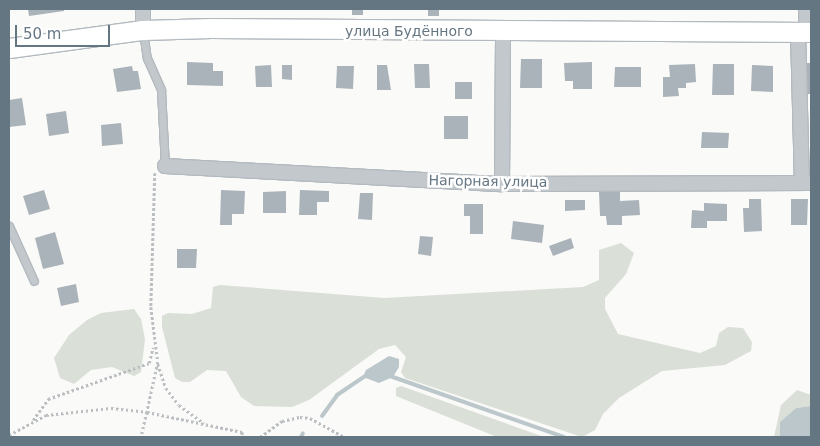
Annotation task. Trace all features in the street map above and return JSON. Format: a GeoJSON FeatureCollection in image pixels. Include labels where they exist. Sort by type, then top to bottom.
{"type":"FeatureCollection","features":[{"type":"Feature","properties":{"kind":"main road","name":"улица Будённого"},"geometry":{"type":"LineString","coordinates":[[9,48],[143,30],[805,32]]}},
{"type":"Feature","properties":{"kind":"street"},"geometry":{"type":"LineString","coordinates":[[143,9],[143,30]]}},
{"type":"Feature","properties":{"kind":"street"},"geometry":{"type":"LineString","coordinates":[[806,9],[806,182]]}},
{"type":"Feature","properties":{"kind":"street"},"geometry":{"type":"LineString","coordinates":[[502,184],[503,31]]}},
{"type":"Feature","properties":{"kind":"street","name":"Нагорная улица"},"geometry":{"type":"LineString","coordinates":[[165,166],[502,184],[806,182]]}},
{"type":"Feature","properties":{"kind":"lane"},"geometry":{"type":"LineString","coordinates":[[143,30],[147,58],[161,90],[165,166]]}},
{"type":"Feature","properties":{"kind":"lane"},"geometry":{"type":"LineString","coordinates":[[9,226],[34,281]]}},
{"type":"Feature","properties":{"kind":"path"},"geometry":{"type":"LineString","coordinates":[[32,422],[48,399],[149,363],[153,346],[152,180],[156,169],[165,166]]}},
{"type":"Feature","properties":{"kind":"path"},"geometry":{"type":"LineString","coordinates":[[153,346],[166,388],[179,405],[206,424]]}},
{"type":"Feature","properties":{"kind":"path"},"geometry":{"type":"LineString","coordinates":[[141,437],[158,362]]}},
{"type":"Feature","properties":{"kind":"path"},"geometry":{"type":"LineString","coordinates":[[9,435],[32,422],[65,412],[111,408],[147,412],[206,424],[242,432],[243,437]]}},
{"type":"Feature","properties":{"kind":"path"},"geometry":{"type":"LineString","coordinates":[[260,437],[282,421],[300,417],[310,418],[344,437]]}},
{"type":"Feature","properties":{"kind":"shaded area"},"geometry":{"type":"Polygon","coordinates":[[[621,243],[634,253],[626,274],[605,298],[605,309],[618,334],[700,353],[716,346],[719,333],[728,327],[743,328],[752,342],[751,351],[725,365],[662,371],[619,398],[603,414],[595,430],[582,437],[405,378],[401,372],[406,357],[395,345],[379,349],[309,400],[292,407],[254,406],[241,397],[226,371],[207,370],[190,382],[182,382],[175,378],[162,327],[162,316],[168,313],[192,314],[211,308],[213,287],[220,285],[384,298],[583,287],[599,280],[599,250],[621,243]]]}},
{"type":"Feature","properties":{"kind":"shaded area"},"geometry":{"type":"Polygon","coordinates":[[[134,309],[141,319],[145,339],[141,372],[134,376],[112,367],[91,370],[74,384],[60,378],[54,358],[69,335],[87,320],[101,313],[134,309]]]}},
{"type":"Feature","properties":{"kind":"shaded area"},"geometry":{"type":"Polygon","coordinates":[[[389,356],[399,359],[399,367],[393,377],[379,383],[363,377],[366,370],[389,356]]]}},
{"type":"Feature","properties":{"kind":"shaded area"},"geometry":{"type":"Polygon","coordinates":[[[401,386],[544,437],[497,437],[396,396],[396,388],[401,386]]]}},
{"type":"Feature","properties":{"kind":"shaded area"},"geometry":{"type":"Polygon","coordinates":[[[797,390],[811,395],[811,406],[796,408],[780,422],[780,437],[774,437],[781,405],[797,390]]]}},
{"type":"Feature","properties":{"kind":"shaded area"},"geometry":{"type":"Polygon","coordinates":[[[811,406],[811,437],[780,437],[780,422],[796,408],[811,406]]]}},
{"type":"Feature","properties":{"kind":"building"},"geometry":{"type":"Polygon","coordinates":[[[28,9],[64,9],[64,11],[29,16],[28,9]]]}},
{"type":"Feature","properties":{"kind":"building"},"geometry":{"type":"Polygon","coordinates":[[[352,9],[363,9],[363,15],[352,15],[352,9]]]}},
{"type":"Feature","properties":{"kind":"building"},"geometry":{"type":"Polygon","coordinates":[[[428,9],[439,9],[439,16],[428,16],[428,9]]]}},
{"type":"Feature","properties":{"kind":"building"},"geometry":{"type":"Polygon","coordinates":[[[521,59],[542,59],[542,88],[520,88],[521,59]]]}},
{"type":"Feature","properties":{"kind":"building"},"geometry":{"type":"Polygon","coordinates":[[[187,62],[213,63],[213,71],[223,71],[223,86],[187,85],[187,62]]]}},
{"type":"Feature","properties":{"kind":"building"},"geometry":{"type":"Polygon","coordinates":[[[592,62],[592,89],[573,89],[573,81],[565,81],[564,63],[592,62]]]}},
{"type":"Feature","properties":{"kind":"building"},"geometry":{"type":"Polygon","coordinates":[[[806,63],[811,63],[811,94],[807,94],[806,63]]]}},
{"type":"Feature","properties":{"kind":"building"},"geometry":{"type":"Polygon","coordinates":[[[414,64],[429,64],[430,88],[415,88],[414,64]]]}},
{"type":"Feature","properties":{"kind":"building"},"geometry":{"type":"Polygon","coordinates":[[[695,64],[696,82],[686,83],[686,88],[678,88],[679,96],[663,97],[663,77],[670,77],[669,65],[695,64]]]}},
{"type":"Feature","properties":{"kind":"building"},"geometry":{"type":"Polygon","coordinates":[[[713,64],[734,64],[734,95],[712,95],[713,64]]]}},
{"type":"Feature","properties":{"kind":"building"},"geometry":{"type":"Polygon","coordinates":[[[271,65],[272,87],[256,87],[255,66],[271,65]]]}},
{"type":"Feature","properties":{"kind":"building"},"geometry":{"type":"Polygon","coordinates":[[[282,65],[292,65],[292,80],[282,79],[282,65]]]}},
{"type":"Feature","properties":{"kind":"building"},"geometry":{"type":"Polygon","coordinates":[[[377,65],[387,65],[391,90],[377,90],[377,65]]]}},
{"type":"Feature","properties":{"kind":"building"},"geometry":{"type":"Polygon","coordinates":[[[752,65],[773,66],[773,92],[751,91],[752,65]]]}},
{"type":"Feature","properties":{"kind":"building"},"geometry":{"type":"Polygon","coordinates":[[[132,66],[133,71],[138,71],[141,89],[117,92],[113,69],[132,66]]]}},
{"type":"Feature","properties":{"kind":"building"},"geometry":{"type":"Polygon","coordinates":[[[337,66],[354,66],[353,89],[336,88],[337,66]]]}},
{"type":"Feature","properties":{"kind":"building"},"geometry":{"type":"Polygon","coordinates":[[[615,67],[641,67],[641,87],[614,87],[615,67]]]}},
{"type":"Feature","properties":{"kind":"building"},"geometry":{"type":"Polygon","coordinates":[[[455,82],[472,82],[472,99],[455,99],[455,82]]]}},
{"type":"Feature","properties":{"kind":"building"},"geometry":{"type":"Polygon","coordinates":[[[22,98],[26,125],[9,127],[9,100],[22,98]]]}},
{"type":"Feature","properties":{"kind":"building"},"geometry":{"type":"Polygon","coordinates":[[[66,111],[69,133],[49,136],[46,114],[66,111]]]}},
{"type":"Feature","properties":{"kind":"building"},"geometry":{"type":"Polygon","coordinates":[[[444,116],[468,116],[468,139],[444,139],[444,116]]]}},
{"type":"Feature","properties":{"kind":"building"},"geometry":{"type":"Polygon","coordinates":[[[121,123],[123,144],[102,146],[101,125],[121,123]]]}},
{"type":"Feature","properties":{"kind":"building"},"geometry":{"type":"Polygon","coordinates":[[[702,132],[729,133],[728,148],[701,148],[702,132]]]}},
{"type":"Feature","properties":{"kind":"building"},"geometry":{"type":"Polygon","coordinates":[[[44,190],[50,209],[29,215],[23,196],[44,190]]]}},
{"type":"Feature","properties":{"kind":"building"},"geometry":{"type":"Polygon","coordinates":[[[221,190],[245,191],[244,214],[232,214],[232,225],[220,225],[221,190]]]}},
{"type":"Feature","properties":{"kind":"building"},"geometry":{"type":"Polygon","coordinates":[[[300,190],[329,191],[329,202],[317,202],[317,215],[299,215],[300,190]]]}},
{"type":"Feature","properties":{"kind":"building"},"geometry":{"type":"Polygon","coordinates":[[[286,191],[286,213],[263,213],[263,192],[286,191]]]}},
{"type":"Feature","properties":{"kind":"building"},"geometry":{"type":"Polygon","coordinates":[[[599,192],[620,192],[620,201],[639,200],[640,215],[622,216],[622,225],[607,225],[606,216],[600,216],[599,192]]]}},
{"type":"Feature","properties":{"kind":"building"},"geometry":{"type":"Polygon","coordinates":[[[360,193],[373,193],[372,220],[358,219],[360,193]]]}},
{"type":"Feature","properties":{"kind":"building"},"geometry":{"type":"Polygon","coordinates":[[[749,199],[761,199],[762,231],[744,232],[743,208],[749,208],[749,199]]]}},
{"type":"Feature","properties":{"kind":"building"},"geometry":{"type":"Polygon","coordinates":[[[791,199],[808,199],[807,225],[791,225],[791,199]]]}},
{"type":"Feature","properties":{"kind":"building"},"geometry":{"type":"Polygon","coordinates":[[[565,200],[585,200],[585,210],[565,211],[565,200]]]}},
{"type":"Feature","properties":{"kind":"building"},"geometry":{"type":"Polygon","coordinates":[[[704,203],[727,204],[727,221],[707,221],[707,228],[691,228],[692,210],[704,211],[704,203]]]}},
{"type":"Feature","properties":{"kind":"building"},"geometry":{"type":"Polygon","coordinates":[[[464,204],[483,204],[483,234],[470,234],[470,216],[464,216],[464,204]]]}},
{"type":"Feature","properties":{"kind":"building"},"geometry":{"type":"Polygon","coordinates":[[[513,221],[544,225],[542,243],[511,239],[513,221]]]}},
{"type":"Feature","properties":{"kind":"building"},"geometry":{"type":"Polygon","coordinates":[[[55,232],[64,264],[43,269],[35,238],[55,232]]]}},
{"type":"Feature","properties":{"kind":"building"},"geometry":{"type":"Polygon","coordinates":[[[420,236],[433,237],[431,256],[418,254],[420,236]]]}},
{"type":"Feature","properties":{"kind":"building"},"geometry":{"type":"Polygon","coordinates":[[[571,238],[574,248],[553,256],[549,246],[571,238]]]}},
{"type":"Feature","properties":{"kind":"building"},"geometry":{"type":"Polygon","coordinates":[[[177,249],[197,249],[196,268],[177,268],[177,249]]]}},
{"type":"Feature","properties":{"kind":"building"},"geometry":{"type":"Polygon","coordinates":[[[76,284],[79,302],[61,306],[57,288],[76,284]]]}},
{"type":"Feature","properties":{"kind":"waterway"},"geometry":{"type":"LineString","coordinates":[[322,416],[337,395],[367,375]]}},
{"type":"Feature","properties":{"kind":"waterway"},"geometry":{"type":"LineString","coordinates":[[390,376],[564,437]]}},
{"type":"Feature","properties":{"kind":"waterway"},"geometry":{"type":"LineString","coordinates":[[301,437],[303,433]]}}]}
